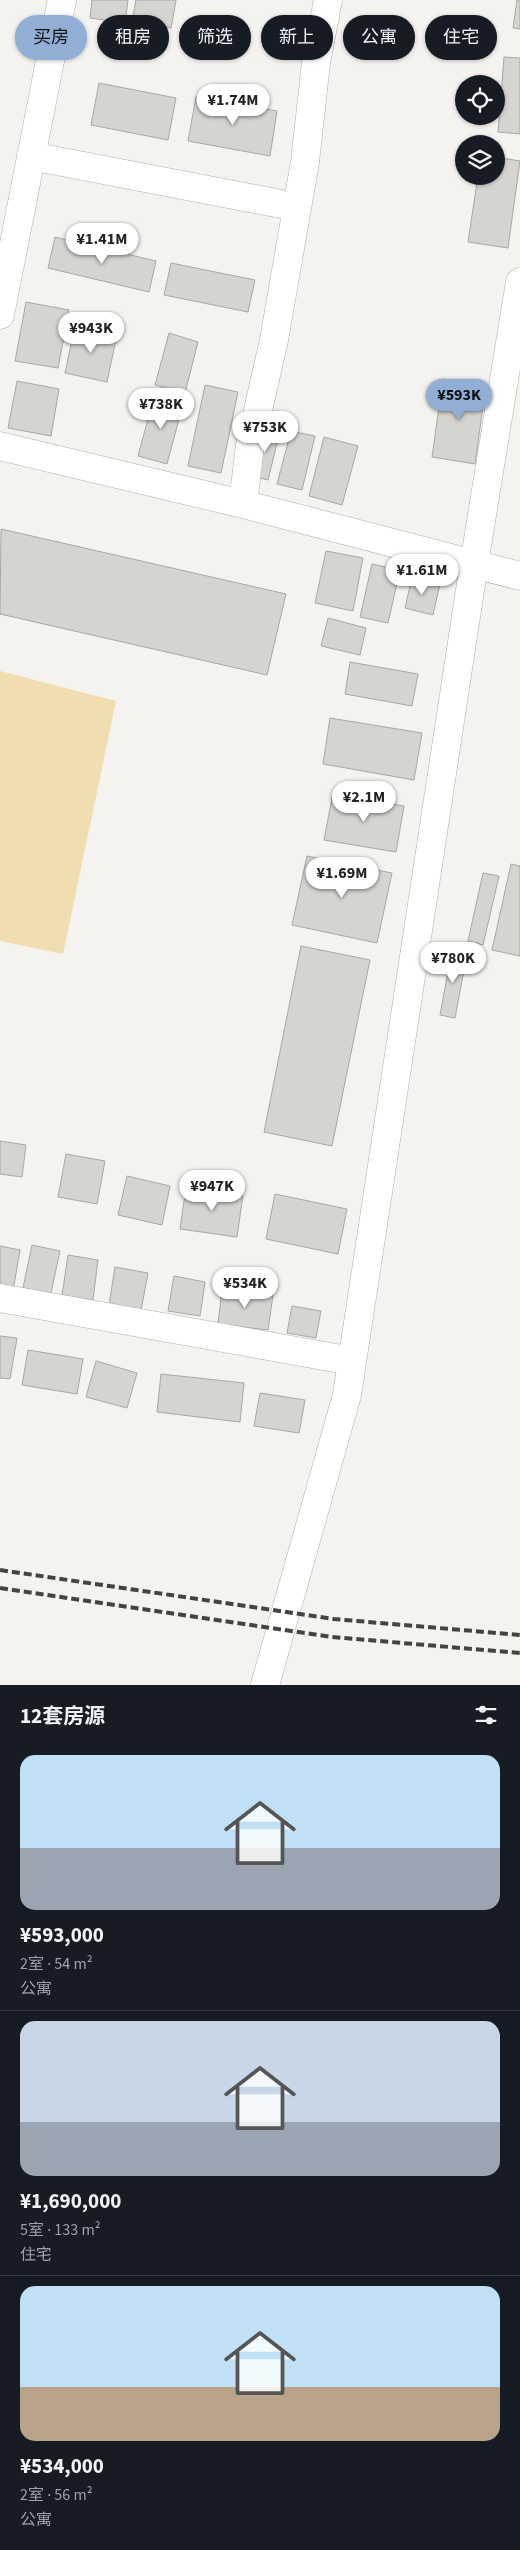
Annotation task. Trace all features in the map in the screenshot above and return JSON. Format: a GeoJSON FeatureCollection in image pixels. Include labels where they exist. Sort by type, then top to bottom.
{"type":"FeatureCollection","features":[{"type":"Feature","properties":{"kind":"street"},"geometry":{"type":"LineString","coordinates":[[0,315],[62,0]]}},
{"type":"Feature","properties":{"kind":"street"},"geometry":{"type":"LineString","coordinates":[[243,504],[250,445],[274,340],[305,162],[316,63],[328,0]]}},
{"type":"Feature","properties":{"kind":"street"},"geometry":{"type":"LineString","coordinates":[[31,156],[297,207]]}},
{"type":"Feature","properties":{"kind":"street"},"geometry":{"type":"LineString","coordinates":[[266,1685],[347,1395],[474,564],[520,282]]}},
{"type":"Feature","properties":{"kind":"street"},"geometry":{"type":"LineString","coordinates":[[0,446],[243,504],[520,576]]}},
{"type":"Feature","properties":{"kind":"street"},"geometry":{"type":"LineString","coordinates":[[0,1298],[352,1361]]}},
{"type":"Feature","properties":{"kind":"shaded area"},"geometry":{"type":"Polygon","coordinates":[[[0,671],[116,701],[63,954],[0,941],[0,671]]]}},
{"type":"Feature","properties":{"kind":"building"},"geometry":{"type":"Polygon","coordinates":[[[92,0],[128,0],[126,15],[97,15],[97,19],[90,18],[92,0]]]}},
{"type":"Feature","properties":{"kind":"building"},"geometry":{"type":"Polygon","coordinates":[[[136,0],[176,0],[171,28],[169,28],[169,15],[133,15],[136,0]]]}},
{"type":"Feature","properties":{"kind":"building"},"geometry":{"type":"Polygon","coordinates":[[[517,0],[520,0],[520,29],[513,28],[517,0]]]}},
{"type":"Feature","properties":{"kind":"building"},"geometry":{"type":"Polygon","coordinates":[[[504,57],[520,58],[520,134],[498,132],[499,125],[505,125],[505,75],[503,75],[504,57]]]}},
{"type":"Feature","properties":{"kind":"building"},"geometry":{"type":"Polygon","coordinates":[[[99,83],[176,98],[168,140],[91,125],[99,83]]]}},
{"type":"Feature","properties":{"kind":"building"},"geometry":{"type":"Polygon","coordinates":[[[196,97],[277,111],[270,156],[188,141],[196,97]]]}},
{"type":"Feature","properties":{"kind":"building"},"geometry":{"type":"Polygon","coordinates":[[[505,158],[520,161],[508,248],[468,242],[477,185],[505,185],[505,158]]]}},
{"type":"Feature","properties":{"kind":"building"},"geometry":{"type":"Polygon","coordinates":[[[55,237],[156,261],[149,292],[48,268],[55,237]]]}},
{"type":"Feature","properties":{"kind":"building"},"geometry":{"type":"Polygon","coordinates":[[[171,263],[255,280],[248,312],[164,295],[171,263]]]}},
{"type":"Feature","properties":{"kind":"building"},"geometry":{"type":"Polygon","coordinates":[[[26,302],[69,310],[58,368],[15,361],[26,302]]]}},
{"type":"Feature","properties":{"kind":"building"},"geometry":{"type":"Polygon","coordinates":[[[75,326],[117,335],[107,382],[65,373],[75,326]]]}},
{"type":"Feature","properties":{"kind":"building"},"geometry":{"type":"Polygon","coordinates":[[[169,333],[198,342],[185,393],[155,385],[169,333]]]}},
{"type":"Feature","properties":{"kind":"building"},"geometry":{"type":"Polygon","coordinates":[[[443,379],[486,385],[475,464],[432,457],[443,379]]]}},
{"type":"Feature","properties":{"kind":"building"},"geometry":{"type":"Polygon","coordinates":[[[17,381],[59,389],[51,436],[8,428],[17,381]]]}},
{"type":"Feature","properties":{"kind":"building"},"geometry":{"type":"Polygon","coordinates":[[[205,385],[238,392],[221,473],[188,466],[205,385]]]}},
{"type":"Feature","properties":{"kind":"building"},"geometry":{"type":"Polygon","coordinates":[[[154,397],[183,404],[167,464],[138,456],[154,397]]]}},
{"type":"Feature","properties":{"kind":"building"},"geometry":{"type":"Polygon","coordinates":[[[262,427],[280,431],[268,480],[251,476],[262,427]]]}},
{"type":"Feature","properties":{"kind":"building"},"geometry":{"type":"Polygon","coordinates":[[[291,431],[315,436],[302,490],[277,484],[291,431]]]}},
{"type":"Feature","properties":{"kind":"building"},"geometry":{"type":"Polygon","coordinates":[[[324,437],[358,446],[342,505],[309,496],[324,437]]]}},
{"type":"Feature","properties":{"kind":"building"},"geometry":{"type":"Polygon","coordinates":[[[1,529],[286,594],[267,675],[0,614],[1,529]]]}},
{"type":"Feature","properties":{"kind":"building"},"geometry":{"type":"Polygon","coordinates":[[[326,551],[363,558],[353,611],[315,603],[326,551]]]}},
{"type":"Feature","properties":{"kind":"building"},"geometry":{"type":"Polygon","coordinates":[[[372,564],[400,570],[388,623],[360,617],[372,564]]]}},
{"type":"Feature","properties":{"kind":"building"},"geometry":{"type":"Polygon","coordinates":[[[412,577],[440,584],[433,615],[405,608],[412,577]]]}},
{"type":"Feature","properties":{"kind":"building"},"geometry":{"type":"Polygon","coordinates":[[[328,618],[366,628],[360,655],[321,646],[328,618]]]}},
{"type":"Feature","properties":{"kind":"building"},"geometry":{"type":"Polygon","coordinates":[[[350,662],[418,674],[412,706],[345,694],[350,662]]]}},
{"type":"Feature","properties":{"kind":"building"},"geometry":{"type":"Polygon","coordinates":[[[330,718],[422,733],[414,780],[323,764],[330,718]]]}},
{"type":"Feature","properties":{"kind":"building"},"geometry":{"type":"Polygon","coordinates":[[[333,793],[404,806],[396,852],[324,840],[333,793]]]}},
{"type":"Feature","properties":{"kind":"building"},"geometry":{"type":"Polygon","coordinates":[[[307,856],[392,873],[377,943],[292,925],[307,856]]]}},
{"type":"Feature","properties":{"kind":"building"},"geometry":{"type":"Polygon","coordinates":[[[511,864],[520,866],[520,956],[492,950],[511,864]]]}},
{"type":"Feature","properties":{"kind":"building"},"geometry":{"type":"Polygon","coordinates":[[[483,873],[499,876],[483,945],[468,941],[483,873]]]}},
{"type":"Feature","properties":{"kind":"building"},"geometry":{"type":"Polygon","coordinates":[[[301,946],[370,960],[332,1146],[264,1132],[301,946]]]}},
{"type":"Feature","properties":{"kind":"building"},"geometry":{"type":"Polygon","coordinates":[[[452,951],[467,954],[455,1018],[440,1015],[452,951]]]}},
{"type":"Feature","properties":{"kind":"building"},"geometry":{"type":"Polygon","coordinates":[[[0,1141],[26,1145],[22,1177],[0,1174],[0,1141]]]}},
{"type":"Feature","properties":{"kind":"building"},"geometry":{"type":"Polygon","coordinates":[[[66,1154],[105,1161],[97,1204],[58,1197],[66,1154]]]}},
{"type":"Feature","properties":{"kind":"building"},"geometry":{"type":"Polygon","coordinates":[[[127,1176],[170,1186],[162,1225],[118,1215],[127,1176]]]}},
{"type":"Feature","properties":{"kind":"building"},"geometry":{"type":"Polygon","coordinates":[[[186,1187],[243,1195],[237,1237],[180,1229],[186,1187]]]}},
{"type":"Feature","properties":{"kind":"building"},"geometry":{"type":"Polygon","coordinates":[[[275,1194],[347,1209],[338,1254],[266,1239],[275,1194]]]}},
{"type":"Feature","properties":{"kind":"building"},"geometry":{"type":"Polygon","coordinates":[[[32,1245],[60,1251],[51,1293],[23,1288],[32,1245]]]}},
{"type":"Feature","properties":{"kind":"building"},"geometry":{"type":"Polygon","coordinates":[[[0,1246],[20,1250],[13,1291],[0,1289],[0,1246]]]}},
{"type":"Feature","properties":{"kind":"building"},"geometry":{"type":"Polygon","coordinates":[[[68,1255],[98,1260],[93,1300],[62,1296],[68,1255]]]}},
{"type":"Feature","properties":{"kind":"building"},"geometry":{"type":"Polygon","coordinates":[[[115,1267],[148,1273],[141,1311],[109,1305],[115,1267]]]}},
{"type":"Feature","properties":{"kind":"building"},"geometry":{"type":"Polygon","coordinates":[[[174,1276],[205,1282],[200,1316],[168,1311],[174,1276]]]}},
{"type":"Feature","properties":{"kind":"building"},"geometry":{"type":"Polygon","coordinates":[[[222,1289],[273,1295],[268,1330],[218,1324],[222,1289]]]}},
{"type":"Feature","properties":{"kind":"building"},"geometry":{"type":"Polygon","coordinates":[[[292,1306],[321,1311],[316,1338],[287,1333],[292,1306]]]}},
{"type":"Feature","properties":{"kind":"building"},"geometry":{"type":"Polygon","coordinates":[[[0,1336],[17,1338],[10,1379],[0,1378],[0,1336]]]}},
{"type":"Feature","properties":{"kind":"building"},"geometry":{"type":"Polygon","coordinates":[[[28,1350],[83,1359],[77,1394],[22,1385],[28,1350]]]}},
{"type":"Feature","properties":{"kind":"building"},"geometry":{"type":"Polygon","coordinates":[[[96,1361],[137,1373],[127,1408],[86,1397],[96,1361]]]}},
{"type":"Feature","properties":{"kind":"building"},"geometry":{"type":"Polygon","coordinates":[[[161,1374],[244,1383],[240,1422],[157,1412],[161,1374]]]}},
{"type":"Feature","properties":{"kind":"building"},"geometry":{"type":"Polygon","coordinates":[[[260,1393],[305,1400],[299,1433],[254,1426],[260,1393]]]}},
{"type":"Feature","properties":{"kind":"railway"},"geometry":{"type":"LineString","coordinates":[[0,1570],[334,1619],[520,1635]]}},
{"type":"Feature","properties":{"kind":"railway"},"geometry":{"type":"LineString","coordinates":[[0,1588],[332,1637],[520,1653]]}}]}
